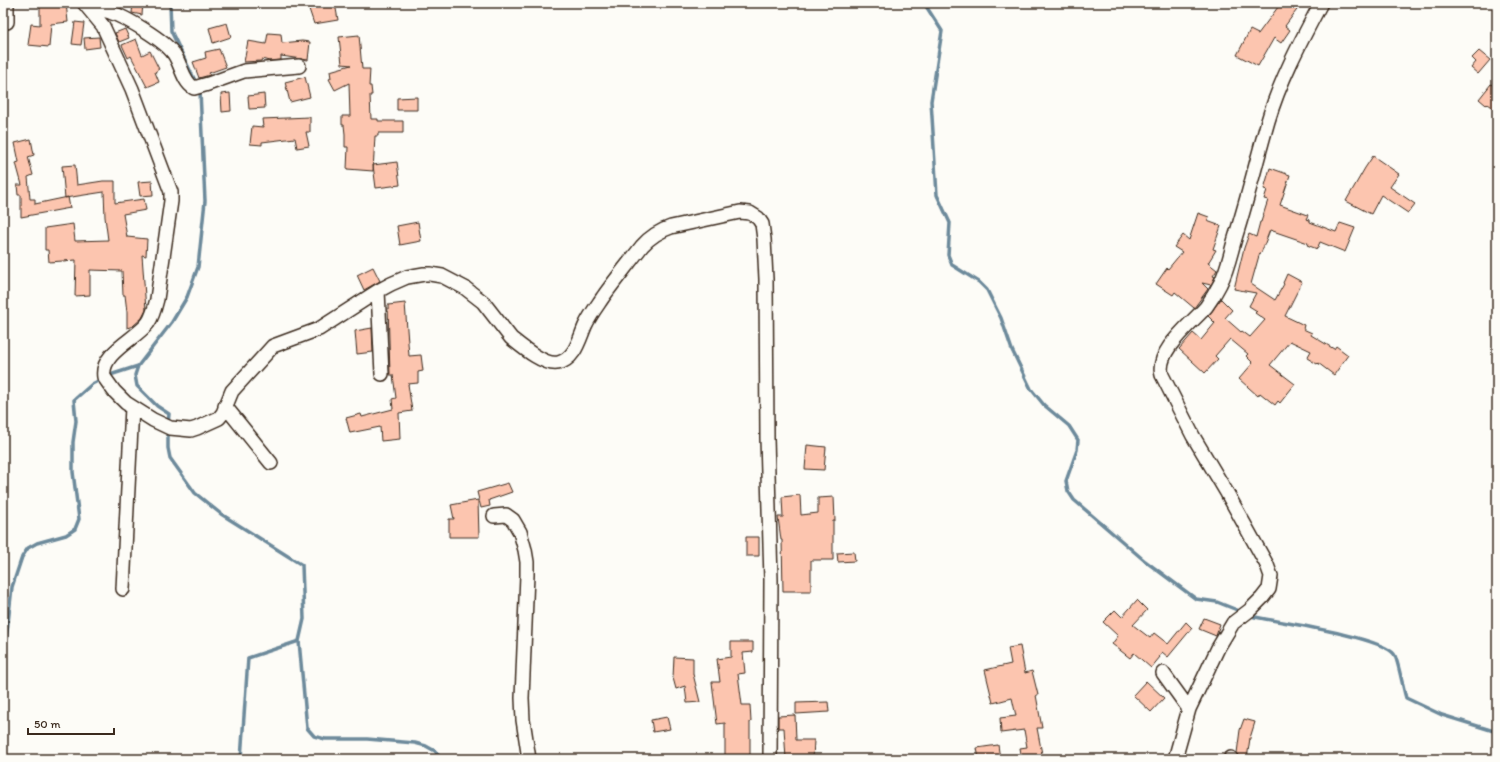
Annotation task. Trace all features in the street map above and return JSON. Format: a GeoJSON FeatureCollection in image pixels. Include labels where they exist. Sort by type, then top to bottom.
{"type":"FeatureCollection","features":[{"type":"Feature","properties":{"kind":"street"},"geometry":{"type":"LineString","coordinates":[[7,3],[7,22]]}},
{"type":"Feature","properties":{"kind":"street"},"geometry":{"type":"LineString","coordinates":[[1175,759],[1189,709],[1210,664],[1233,623],[1250,610],[1265,595],[1270,586],[1271,576],[1263,558],[1187,424],[1162,375],[1161,362],[1166,350],[1206,306],[1221,283],[1239,227],[1268,119],[1283,79],[1303,36],[1321,3]]}},
{"type":"Feature","properties":{"kind":"street"},"geometry":{"type":"LineString","coordinates":[[86,5],[118,16],[164,44],[174,55],[188,83],[194,88],[244,71],[298,66]]}},
{"type":"Feature","properties":{"kind":"street"},"geometry":{"type":"LineString","coordinates":[[86,5],[103,26],[132,89],[171,192],[157,299],[152,318],[141,331],[112,355],[104,370],[106,380],[118,395],[132,406],[170,428],[191,430],[217,420],[221,416],[232,391],[273,346],[319,329],[378,291],[407,277],[417,275],[430,274],[447,278],[465,288],[483,302],[511,338],[516,342],[542,360],[551,364],[559,363],[573,353],[593,311],[628,264],[651,237],[663,229],[740,212],[750,213],[758,218],[762,224],[764,239],[766,279],[767,438],[771,580],[770,759]]}},
{"type":"Feature","properties":{"kind":"street"},"geometry":{"type":"LineString","coordinates":[[378,291],[382,374]]}},
{"type":"Feature","properties":{"kind":"street"},"geometry":{"type":"LineString","coordinates":[[124,589],[132,406]]}},
{"type":"Feature","properties":{"kind":"street"},"geometry":{"type":"LineString","coordinates":[[225,406],[271,464]]}},
{"type":"Feature","properties":{"kind":"street"},"geometry":{"type":"LineString","coordinates":[[494,516],[506,515],[513,520],[520,532],[527,562],[522,698],[523,720],[529,759]]}},
{"type":"Feature","properties":{"kind":"street"},"geometry":{"type":"LineString","coordinates":[[1163,673],[1189,709]]}},
{"type":"Feature","properties":{"kind":"building"},"geometry":{"type":"Polygon","coordinates":[[[40,3],[66,3],[68,22],[51,24],[49,47],[28,45],[31,24],[40,25],[40,3]]]}},
{"type":"Feature","properties":{"kind":"building"},"geometry":{"type":"Polygon","coordinates":[[[133,3],[143,3],[142,15],[132,13],[133,3]]]}},
{"type":"Feature","properties":{"kind":"building"},"geometry":{"type":"Polygon","coordinates":[[[307,3],[335,3],[338,20],[314,24],[307,3]]]}},
{"type":"Feature","properties":{"kind":"building"},"geometry":{"type":"Polygon","coordinates":[[[1281,3],[1302,3],[1285,26],[1290,30],[1281,43],[1274,38],[1258,66],[1237,55],[1250,30],[1258,34],[1281,3]]]}},
{"type":"Feature","properties":{"kind":"building"},"geometry":{"type":"Polygon","coordinates":[[[75,22],[84,23],[81,45],[72,44],[75,22]]]}},
{"type":"Feature","properties":{"kind":"building"},"geometry":{"type":"Polygon","coordinates":[[[227,23],[231,37],[213,43],[209,28],[227,23]]]}},
{"type":"Feature","properties":{"kind":"building"},"geometry":{"type":"Polygon","coordinates":[[[125,29],[129,38],[119,42],[115,33],[125,29]]]}},
{"type":"Feature","properties":{"kind":"building"},"geometry":{"type":"Polygon","coordinates":[[[268,33],[281,34],[282,43],[302,41],[310,42],[308,60],[281,56],[281,60],[269,61],[262,59],[261,61],[244,62],[248,41],[266,44],[268,33]]]}},
{"type":"Feature","properties":{"kind":"building"},"geometry":{"type":"Polygon","coordinates":[[[359,35],[362,69],[370,69],[369,86],[371,86],[372,95],[370,95],[371,119],[378,119],[378,121],[403,121],[403,133],[378,133],[378,136],[375,136],[373,171],[347,169],[348,147],[345,147],[345,134],[344,125],[342,125],[342,116],[350,116],[349,83],[335,90],[329,79],[331,78],[330,71],[351,65],[342,64],[339,37],[359,35]]]}},
{"type":"Feature","properties":{"kind":"building"},"geometry":{"type":"Polygon","coordinates":[[[99,37],[100,47],[85,49],[84,38],[99,37]]]}},
{"type":"Feature","properties":{"kind":"building"},"geometry":{"type":"Polygon","coordinates":[[[136,39],[142,55],[150,51],[159,69],[155,72],[159,82],[147,87],[131,56],[128,58],[122,45],[136,39]]]}},
{"type":"Feature","properties":{"kind":"building"},"geometry":{"type":"Polygon","coordinates":[[[219,49],[226,67],[209,73],[210,75],[199,78],[193,62],[206,58],[205,52],[219,49]]]}},
{"type":"Feature","properties":{"kind":"building"},"geometry":{"type":"Polygon","coordinates":[[[1479,51],[1490,60],[1478,74],[1471,68],[1476,62],[1472,58],[1479,51]]]}},
{"type":"Feature","properties":{"kind":"building"},"geometry":{"type":"Polygon","coordinates":[[[305,77],[310,97],[290,102],[285,82],[305,77]]]}},
{"type":"Feature","properties":{"kind":"building"},"geometry":{"type":"Polygon","coordinates":[[[1491,84],[1497,88],[1497,111],[1479,99],[1491,84]]]}},
{"type":"Feature","properties":{"kind":"building"},"geometry":{"type":"Polygon","coordinates":[[[230,93],[231,111],[222,112],[221,94],[230,93]]]}},
{"type":"Feature","properties":{"kind":"building"},"geometry":{"type":"Polygon","coordinates":[[[264,94],[265,108],[249,109],[248,96],[264,94]]]}},
{"type":"Feature","properties":{"kind":"building"},"geometry":{"type":"Polygon","coordinates":[[[417,97],[417,110],[397,110],[397,98],[417,97]]]}},
{"type":"Feature","properties":{"kind":"building"},"geometry":{"type":"Polygon","coordinates":[[[310,117],[310,132],[306,132],[309,146],[297,148],[295,138],[262,142],[262,145],[250,144],[252,126],[263,127],[262,119],[310,117]]]}},
{"type":"Feature","properties":{"kind":"building"},"geometry":{"type":"Polygon","coordinates":[[[31,139],[34,155],[28,157],[33,175],[28,177],[30,199],[35,199],[35,204],[68,197],[70,208],[21,217],[21,195],[18,195],[17,185],[22,185],[16,163],[19,162],[15,143],[31,139]]]}},
{"type":"Feature","properties":{"kind":"building"},"geometry":{"type":"Polygon","coordinates":[[[1373,156],[1399,174],[1390,187],[1415,204],[1408,213],[1381,195],[1371,214],[1346,201],[1373,156]]]}},
{"type":"Feature","properties":{"kind":"building"},"geometry":{"type":"Polygon","coordinates":[[[397,162],[400,185],[376,188],[373,165],[397,162]]]}},
{"type":"Feature","properties":{"kind":"building"},"geometry":{"type":"Polygon","coordinates":[[[75,165],[77,185],[103,181],[115,181],[115,203],[144,199],[146,210],[123,214],[127,237],[147,239],[146,256],[142,255],[146,310],[142,318],[133,326],[127,328],[127,312],[125,295],[123,295],[122,271],[90,270],[90,295],[75,296],[76,260],[49,262],[48,250],[45,250],[45,228],[73,224],[75,241],[108,240],[104,192],[65,198],[62,166],[75,165]]]}},
{"type":"Feature","properties":{"kind":"building"},"geometry":{"type":"Polygon","coordinates":[[[1270,168],[1290,175],[1280,205],[1308,215],[1306,219],[1310,220],[1310,222],[1336,232],[1340,223],[1355,228],[1345,252],[1320,242],[1317,249],[1307,245],[1308,243],[1270,230],[1261,253],[1260,252],[1251,284],[1275,300],[1284,284],[1283,283],[1287,274],[1302,282],[1285,316],[1304,325],[1303,329],[1312,333],[1311,335],[1334,349],[1336,346],[1348,355],[1334,375],[1318,363],[1317,364],[1307,358],[1311,351],[1290,341],[1270,365],[1295,384],[1280,403],[1278,401],[1275,405],[1260,393],[1258,396],[1239,379],[1253,363],[1246,356],[1248,354],[1230,339],[1215,356],[1218,359],[1205,373],[1179,349],[1193,333],[1201,340],[1215,323],[1208,316],[1221,299],[1232,310],[1225,318],[1241,332],[1242,331],[1250,337],[1265,320],[1255,313],[1257,311],[1249,306],[1256,293],[1234,289],[1249,234],[1256,237],[1268,200],[1264,199],[1267,190],[1264,189],[1270,168]]]}},
{"type":"Feature","properties":{"kind":"building"},"geometry":{"type":"Polygon","coordinates":[[[152,181],[153,195],[140,196],[138,182],[152,181]]]}},
{"type":"Feature","properties":{"kind":"building"},"geometry":{"type":"Polygon","coordinates":[[[1198,213],[1209,217],[1207,221],[1221,226],[1213,249],[1216,250],[1208,263],[1217,270],[1213,276],[1215,277],[1211,285],[1202,283],[1208,289],[1194,308],[1175,292],[1173,295],[1156,284],[1167,268],[1168,269],[1182,252],[1174,247],[1183,235],[1189,240],[1198,213]]]}},
{"type":"Feature","properties":{"kind":"building"},"geometry":{"type":"Polygon","coordinates":[[[418,222],[421,241],[400,245],[397,226],[418,222]]]}},
{"type":"Feature","properties":{"kind":"building"},"geometry":{"type":"Polygon","coordinates":[[[373,267],[380,281],[364,290],[357,275],[373,267]]]}},
{"type":"Feature","properties":{"kind":"building"},"geometry":{"type":"Polygon","coordinates":[[[405,303],[409,356],[421,355],[423,371],[418,372],[418,383],[408,384],[412,411],[399,413],[400,439],[381,441],[380,427],[350,433],[346,418],[361,414],[362,417],[393,409],[392,399],[396,398],[393,375],[390,375],[388,305],[405,303]]]}},
{"type":"Feature","properties":{"kind":"building"},"geometry":{"type":"Polygon","coordinates":[[[372,328],[373,352],[357,354],[355,331],[372,328]]]}},
{"type":"Feature","properties":{"kind":"building"},"geometry":{"type":"Polygon","coordinates":[[[807,445],[826,447],[824,470],[805,469],[807,445]]]}},
{"type":"Feature","properties":{"kind":"building"},"geometry":{"type":"Polygon","coordinates":[[[508,483],[512,492],[489,500],[490,506],[481,508],[477,492],[508,483]]]}},
{"type":"Feature","properties":{"kind":"building"},"geometry":{"type":"Polygon","coordinates":[[[800,495],[801,515],[818,513],[818,498],[834,497],[835,521],[833,521],[833,560],[811,560],[811,591],[783,591],[782,540],[778,517],[783,517],[782,497],[800,495]]]}},
{"type":"Feature","properties":{"kind":"building"},"geometry":{"type":"Polygon","coordinates":[[[478,500],[479,537],[449,537],[449,519],[454,519],[451,505],[478,500]]]}},
{"type":"Feature","properties":{"kind":"building"},"geometry":{"type":"Polygon","coordinates":[[[746,537],[759,537],[759,556],[746,556],[746,537]]]}},
{"type":"Feature","properties":{"kind":"building"},"geometry":{"type":"Polygon","coordinates":[[[854,552],[855,561],[838,562],[837,553],[854,552]]]}},
{"type":"Feature","properties":{"kind":"building"},"geometry":{"type":"Polygon","coordinates":[[[1137,600],[1147,610],[1133,625],[1150,638],[1154,633],[1168,644],[1186,622],[1192,628],[1168,657],[1162,652],[1151,668],[1134,653],[1130,658],[1112,644],[1118,636],[1103,622],[1115,610],[1122,617],[1137,600]]]}},
{"type":"Feature","properties":{"kind":"building"},"geometry":{"type":"Polygon","coordinates":[[[1204,618],[1220,624],[1216,636],[1199,629],[1204,618]]]}},
{"type":"Feature","properties":{"kind":"building"},"geometry":{"type":"Polygon","coordinates":[[[731,642],[753,642],[753,652],[743,653],[745,673],[738,674],[742,705],[750,705],[750,759],[725,759],[725,723],[717,724],[712,682],[720,682],[717,659],[731,657],[731,642]]]}},
{"type":"Feature","properties":{"kind":"building"},"geometry":{"type":"Polygon","coordinates":[[[1020,646],[1025,673],[1032,671],[1038,695],[1036,695],[1042,728],[1037,728],[1043,759],[1022,759],[1020,748],[1027,747],[1024,730],[1001,733],[1000,718],[1016,716],[1012,698],[993,703],[985,670],[1011,664],[1008,648],[1020,646]]]}},
{"type":"Feature","properties":{"kind":"building"},"geometry":{"type":"Polygon","coordinates":[[[674,657],[693,658],[693,674],[700,702],[687,703],[685,686],[676,689],[673,678],[674,657]]]}},
{"type":"Feature","properties":{"kind":"building"},"geometry":{"type":"Polygon","coordinates":[[[1146,681],[1164,698],[1151,712],[1133,695],[1146,681]]]}},
{"type":"Feature","properties":{"kind":"building"},"geometry":{"type":"Polygon","coordinates":[[[828,702],[829,712],[796,714],[796,703],[828,702]]]}},
{"type":"Feature","properties":{"kind":"building"},"geometry":{"type":"Polygon","coordinates":[[[795,715],[796,740],[814,740],[813,759],[786,759],[784,728],[778,728],[778,716],[795,715]]]}},
{"type":"Feature","properties":{"kind":"building"},"geometry":{"type":"Polygon","coordinates":[[[667,717],[670,729],[653,732],[651,720],[667,717]]]}},
{"type":"Feature","properties":{"kind":"building"},"geometry":{"type":"Polygon","coordinates":[[[1244,719],[1255,722],[1250,738],[1247,759],[1239,759],[1237,753],[1240,730],[1244,719]]]}},
{"type":"Feature","properties":{"kind":"building"},"geometry":{"type":"Polygon","coordinates":[[[998,745],[1000,759],[979,759],[977,748],[998,745]]]}},
{"type":"Feature","properties":{"kind":"waterway"},"geometry":{"type":"LineString","coordinates":[[168,424],[169,414],[157,406],[137,386],[135,375],[138,366],[172,322],[187,297],[198,267],[205,201],[200,91],[171,31],[170,3]]}},
{"type":"Feature","properties":{"kind":"waterway"},"geometry":{"type":"LineString","coordinates":[[924,3],[942,31],[931,101],[937,195],[950,223],[948,255],[952,265],[979,282],[987,290],[1001,318],[1012,350],[1031,389],[1044,405],[1069,426],[1078,440],[1077,450],[1066,481],[1068,491],[1074,500],[1145,561],[1196,599],[1217,602],[1242,612]]}},
{"type":"Feature","properties":{"kind":"waterway"},"geometry":{"type":"LineString","coordinates":[[107,376],[138,366]]}},
{"type":"Feature","properties":{"kind":"waterway"},"geometry":{"type":"LineString","coordinates":[[3,662],[12,587],[22,557],[28,548],[37,543],[66,535],[75,529],[79,519],[73,472],[73,442],[76,421],[74,400],[92,384],[102,379]]}},
{"type":"Feature","properties":{"kind":"waterway"},"geometry":{"type":"LineString","coordinates":[[168,431],[168,448],[170,458],[195,493],[221,514],[302,565],[304,619],[299,641],[307,728],[314,736],[325,739],[367,739],[415,743],[426,746],[435,751],[441,759]]}},
{"type":"Feature","properties":{"kind":"waterway"},"geometry":{"type":"LineString","coordinates":[[1249,615],[1351,636],[1385,648],[1396,657],[1406,698],[1442,715],[1497,732]]}},
{"type":"Feature","properties":{"kind":"waterway"},"geometry":{"type":"LineString","coordinates":[[241,759],[248,658],[299,641]]}}]}
